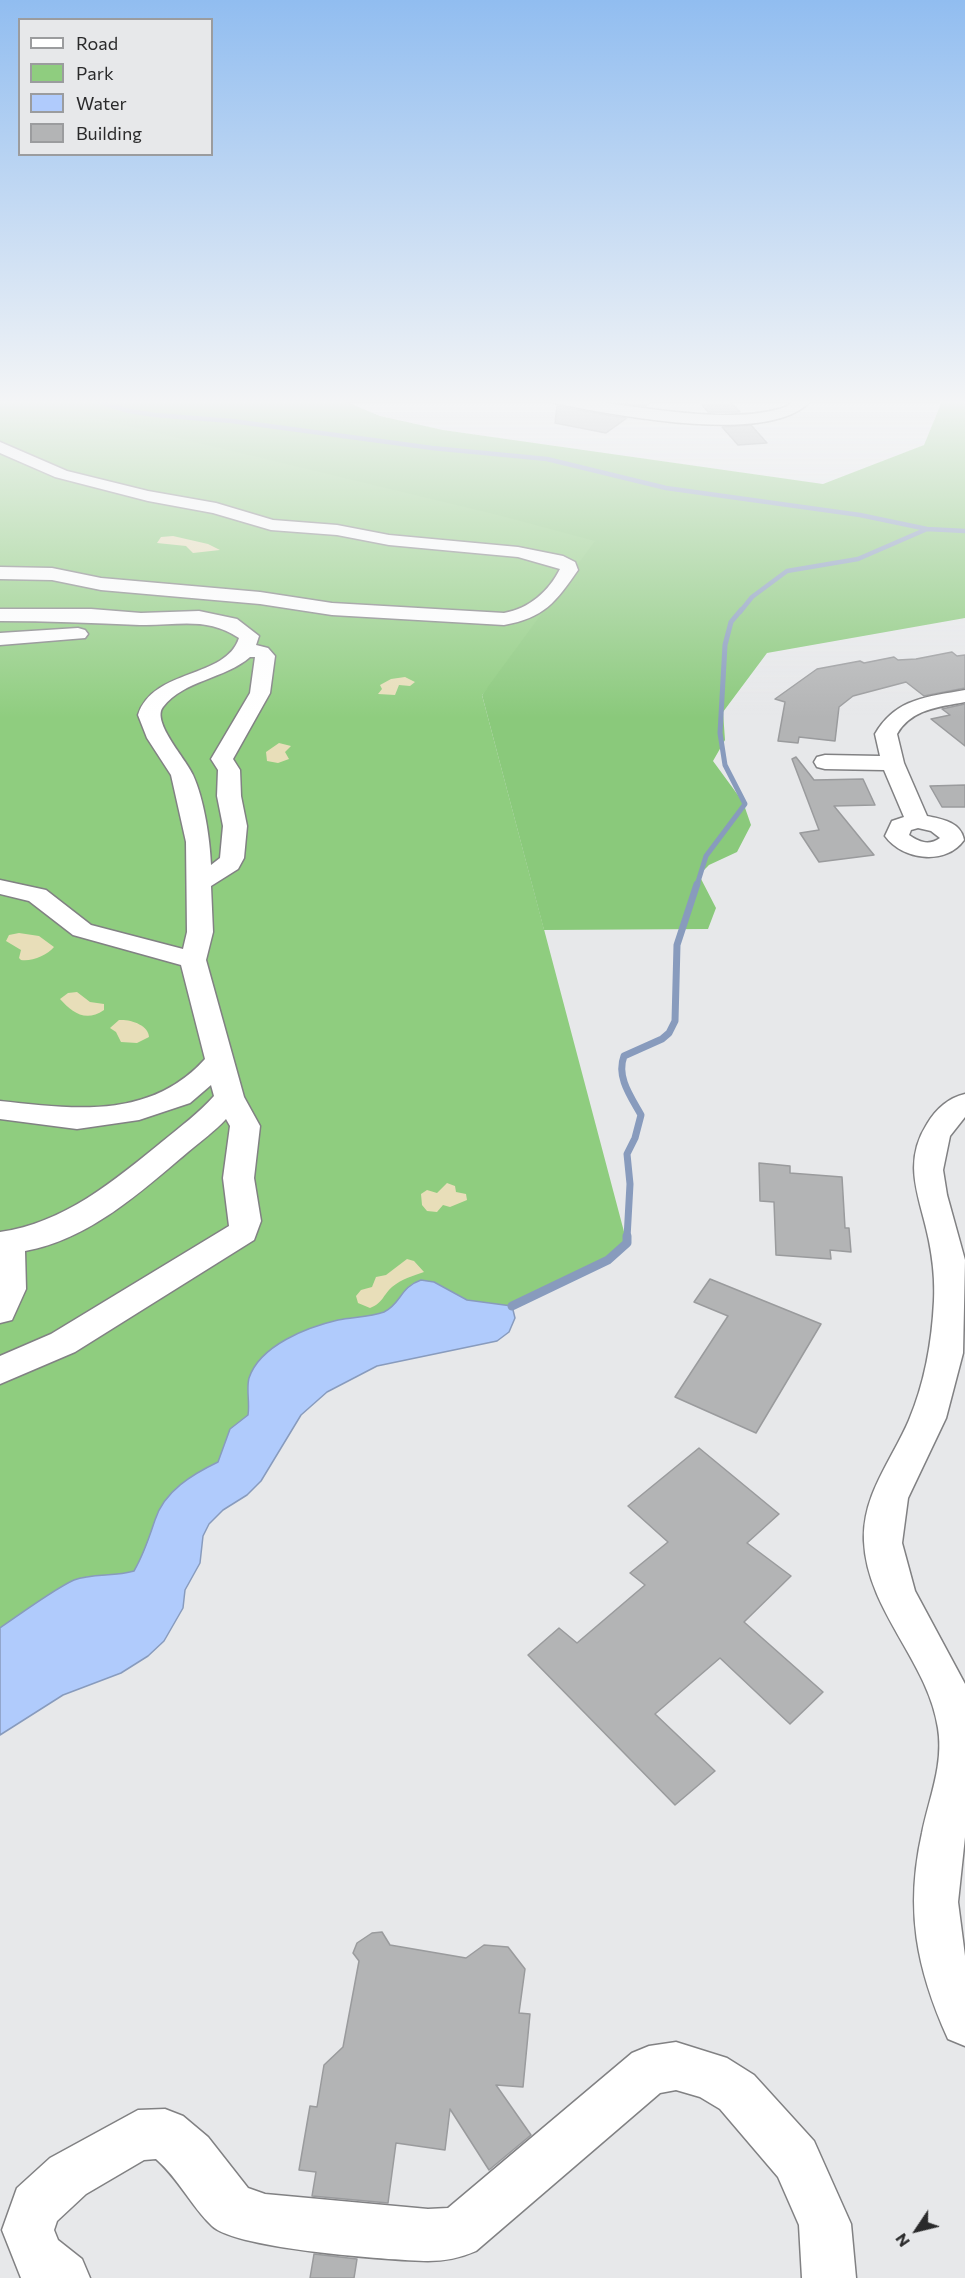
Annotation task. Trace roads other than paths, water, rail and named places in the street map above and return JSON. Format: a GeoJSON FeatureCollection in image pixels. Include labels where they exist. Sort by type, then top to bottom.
{"type":"FeatureCollection","features":[{"type":"Feature","properties":{"kind":"street"},"geometry":{"type":"LineString","coordinates":[[0,573],[52,574],[101,584],[260,598],[332,609],[504,619],[526,615],[536,610],[547,601],[569,570],[569,566],[557,560],[518,552],[389,540],[337,530],[271,525],[201,505]]}},
{"type":"Feature","properties":{"kind":"street"},"geometry":{"type":"LineString","coordinates":[[28,597],[91,615]]}},
{"type":"Feature","properties":{"kind":"street"},"geometry":{"type":"LineString","coordinates":[[0,1371],[63,1343],[243,1232],[245,1225],[239,1187],[239,1147],[245,1126],[229,1096],[194,960],[200,932],[198,842],[182,776],[154,731],[149,715],[152,705],[173,687],[231,663],[246,646],[249,636],[242,628],[214,618],[123,619],[2,598]]}},
{"type":"Feature","properties":{"kind":"street"},"geometry":{"type":"LineString","coordinates":[[0,639],[129,631],[206,636],[246,646],[266,656],[260,693],[222,759],[229,770],[229,796],[235,826],[232,858],[228,864],[199,883]]}},
{"type":"Feature","properties":{"kind":"street"},"geometry":{"type":"LineString","coordinates":[[917,821],[893,763],[886,734],[897,716],[910,709],[965,696]]}},
{"type":"Feature","properties":{"kind":"street"},"geometry":{"type":"LineString","coordinates":[[825,762],[893,763]]}},
{"type":"Feature","properties":{"kind":"street"},"geometry":{"type":"LineString","coordinates":[[0,887],[37,895],[82,930],[194,960]]}},
{"type":"Feature","properties":{"kind":"street"},"geometry":{"type":"LineString","coordinates":[[0,1110],[77,1119],[139,1111],[180,1096],[220,1059]]}},
{"type":"Feature","properties":{"kind":"street"},"geometry":{"type":"LineString","coordinates":[[0,1311],[9,1289],[4,1243],[65,1226],[90,1212],[214,1114],[229,1096]]}},
{"type":"Feature","properties":{"kind":"street"},"geometry":{"type":"LineString","coordinates":[[965,1103],[942,1121],[933,1138],[928,1157],[928,1182],[948,1254],[951,1299],[948,1341],[939,1387],[921,1434],[888,1494],[883,1544],[891,1580],[906,1614],[922,1638],[950,1691],[959,1728],[961,1757],[958,1788],[937,1860],[935,1899],[938,1937],[945,1970],[965,2022]]}},
{"type":"Feature","properties":{"kind":"street"},"geometry":{"type":"LineString","coordinates":[[63,2278],[38,2258],[28,2230],[35,2206],[68,2176],[138,2135],[165,2134],[190,2155],[231,2209],[265,2220],[428,2235],[458,2233],[649,2070],[676,2066],[710,2075],[737,2092],[796,2158],[825,2223],[829,2278]]}},
{"type":"Feature","properties":{"kind":"water"},"geometry":{"type":"Polygon","coordinates":[[[421,1280],[434,1282],[467,1300],[512,1306],[515,1318],[509,1332],[497,1341],[377,1366],[327,1392],[301,1415],[261,1481],[247,1495],[223,1510],[209,1524],[203,1536],[200,1563],[185,1590],[183,1608],[164,1641],[148,1656],[121,1673],[63,1695],[0,1735],[0,1628],[74,1580],[134,1571],[165,1500],[189,1478],[218,1462],[230,1429],[248,1415],[249,1378],[263,1356],[286,1339],[313,1327],[384,1312],[394,1305],[409,1287],[421,1280]]]}},
{"type":"Feature","properties":{"kind":"waterway"},"geometry":{"type":"LineString","coordinates":[[790,505],[860,515],[927,529]]}},
{"type":"Feature","properties":{"kind":"waterway"},"geometry":{"type":"LineString","coordinates":[[740,612],[752,597],[787,571],[858,559],[927,529]]}},
{"type":"Feature","properties":{"kind":"waterway"},"geometry":{"type":"LineString","coordinates":[[927,529],[965,531]]}},
{"type":"Feature","properties":{"kind":"waterway"},"geometry":{"type":"LineString","coordinates":[[697,885],[706,856],[745,804],[725,765],[720,733],[725,645],[731,622],[741,610]]}},
{"type":"Feature","properties":{"kind":"waterway"},"geometry":{"type":"LineString","coordinates":[[627,1238],[630,1184],[627,1154],[635,1138],[641,1115],[623,1079],[622,1064],[624,1056],[662,1039],[669,1033],[675,1021],[677,945],[697,884]]}},
{"type":"Feature","properties":{"kind":"waterway"},"geometry":{"type":"LineString","coordinates":[[512,1306],[608,1260],[627,1243],[627,1238]]}}]}
